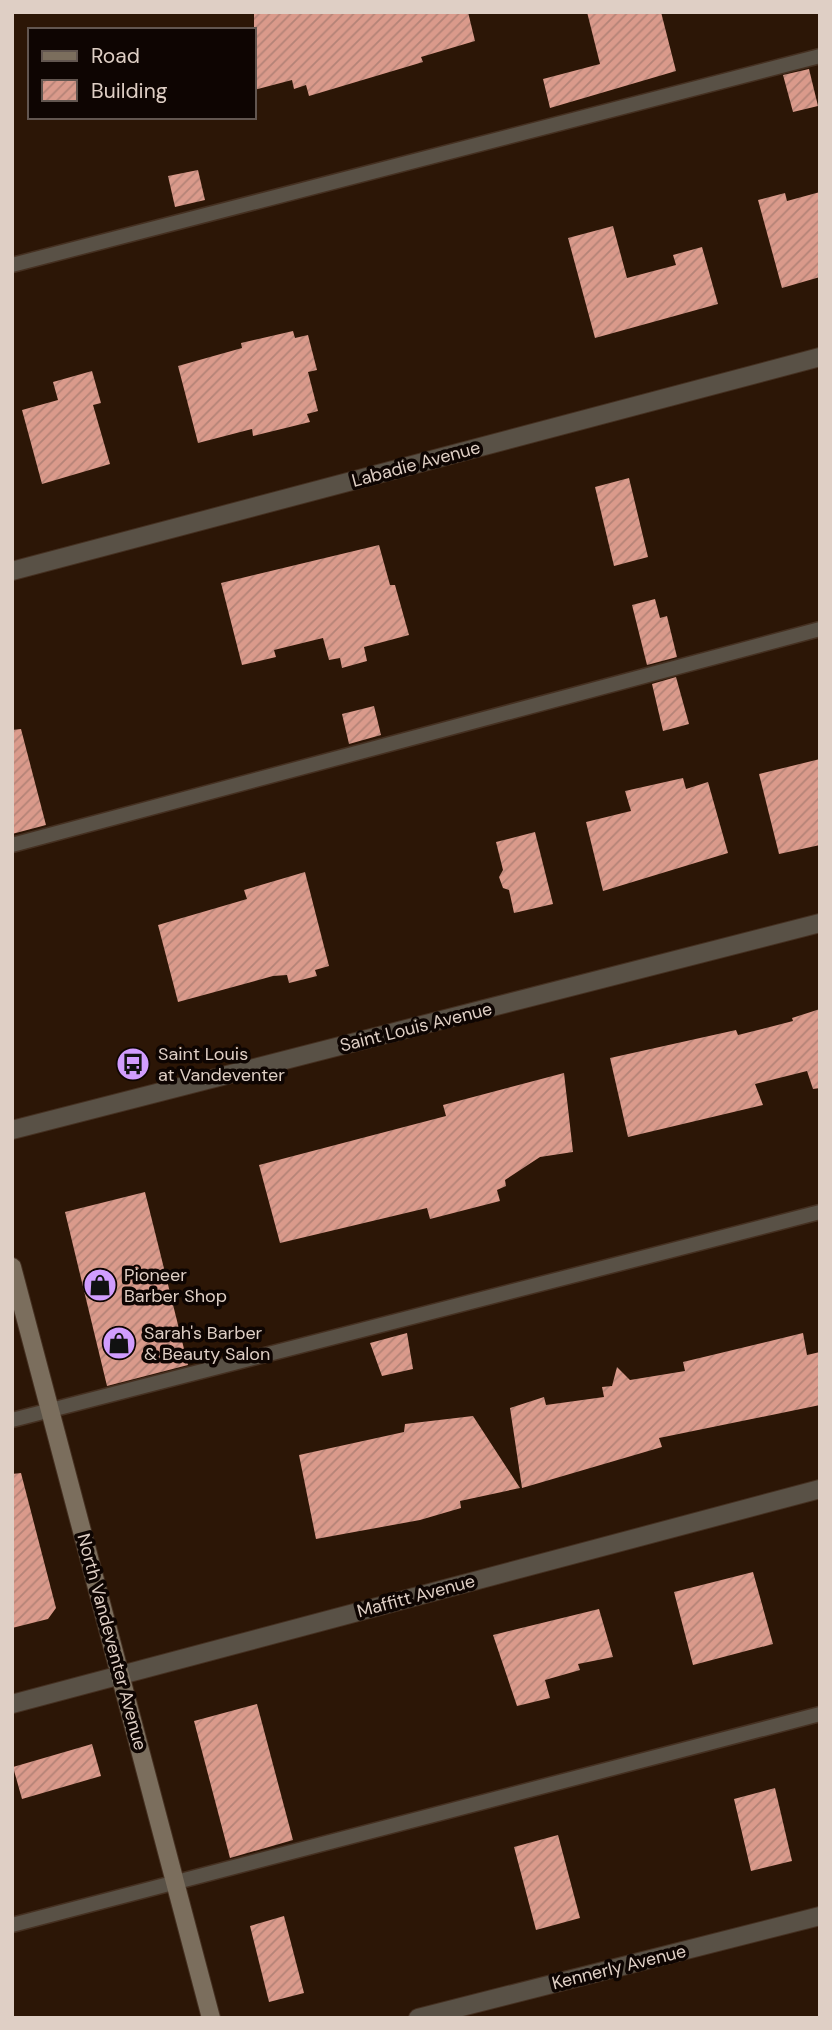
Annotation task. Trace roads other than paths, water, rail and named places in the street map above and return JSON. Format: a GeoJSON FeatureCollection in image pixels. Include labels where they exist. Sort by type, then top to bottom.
{"type":"FeatureCollection","features":[{"type":"Feature","properties":{"kind":"main road","name":"North Vandeventer Avenue"},"geometry":{"type":"LineString","coordinates":[[12,1267],[211,2018]]}},
{"type":"Feature","properties":{"kind":"street","name":"Labadie Avenue"},"geometry":{"type":"LineString","coordinates":[[12,571],[820,356]]}},
{"type":"Feature","properties":{"kind":"street","name":"Saint Louis Avenue"},"geometry":{"type":"LineString","coordinates":[[12,1130],[820,923]]}},
{"type":"Feature","properties":{"kind":"street","name":"Maffitt Avenue"},"geometry":{"type":"LineString","coordinates":[[12,1704],[820,1489]]}},
{"type":"Feature","properties":{"kind":"street","name":"Kennerly Avenue"},"geometry":{"type":"LineString","coordinates":[[418,2018],[820,1916]]}},
{"type":"Feature","properties":{"kind":"lane"},"geometry":{"type":"LineString","coordinates":[[12,265],[820,56]]}},
{"type":"Feature","properties":{"kind":"lane"},"geometry":{"type":"LineString","coordinates":[[12,845],[820,629]]}},
{"type":"Feature","properties":{"kind":"lane"},"geometry":{"type":"LineString","coordinates":[[12,1420],[820,1212]]}},
{"type":"Feature","properties":{"kind":"lane"},"geometry":{"type":"LineString","coordinates":[[12,1925],[820,1714]]}},
{"type":"Feature","properties":{"kind":"place","name":"Saint Louis at Vandeventer"},"geometry":{"type":"Point","coordinates":[133,1064]}},
{"type":"Feature","properties":{"kind":"place","name":"Pioneer Barber Shop"},"geometry":{"type":"Point","coordinates":[100,1285]}},
{"type":"Feature","properties":{"kind":"place","name":"Sarah's Barber & Beauty Salon"},"geometry":{"type":"Point","coordinates":[119,1343]}}]}
